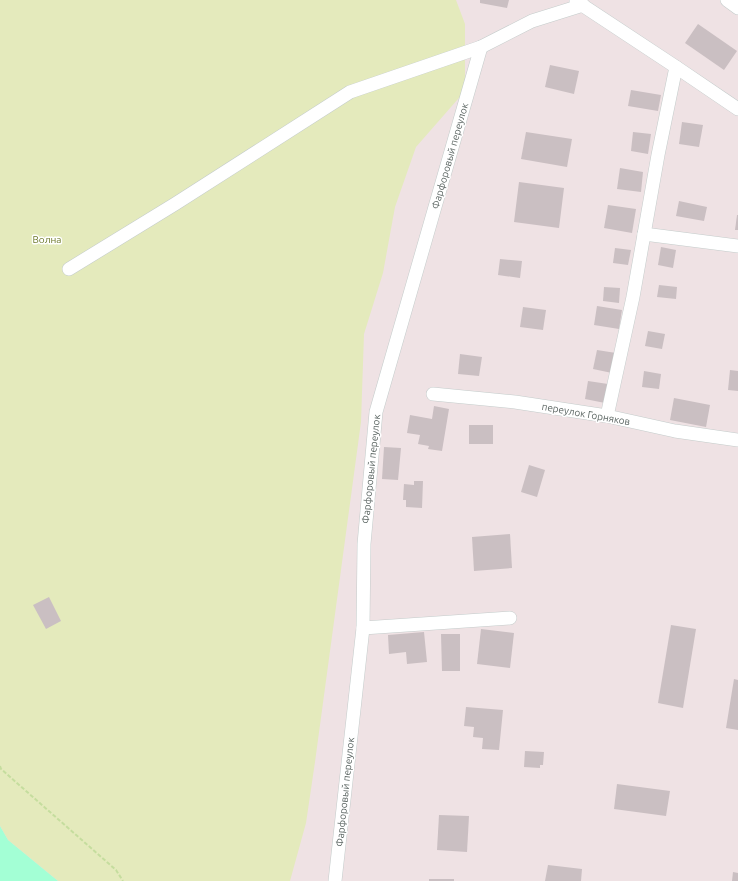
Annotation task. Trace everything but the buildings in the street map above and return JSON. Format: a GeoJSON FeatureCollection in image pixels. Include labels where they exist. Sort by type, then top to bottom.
{"type":"FeatureCollection","features":[{"type":"Feature","properties":{"kind":"street"},"geometry":{"type":"LineString","coordinates":[[727,0],[738,8]]}},
{"type":"Feature","properties":{"kind":"street"},"geometry":{"type":"LineString","coordinates":[[69,269],[175,204],[350,92],[481,47],[532,21],[579,3],[738,109]]}},
{"type":"Feature","properties":{"kind":"street","name":"Фарфоровый переулок"},"geometry":{"type":"LineString","coordinates":[[335,881],[363,628],[364,544],[376,412],[481,47]]}},
{"type":"Feature","properties":{"kind":"street"},"geometry":{"type":"LineString","coordinates":[[607,416],[633,297],[658,155],[676,67]]}},
{"type":"Feature","properties":{"kind":"street"},"geometry":{"type":"LineString","coordinates":[[644,234],[738,246]]}},
{"type":"Feature","properties":{"kind":"street","name":"переулок Горняков"},"geometry":{"type":"LineString","coordinates":[[432,394],[515,402],[607,416],[675,431],[738,440]]}},
{"type":"Feature","properties":{"kind":"street"},"geometry":{"type":"LineString","coordinates":[[363,628],[510,618]]}},
{"type":"Feature","properties":{"kind":"path"},"geometry":{"type":"LineString","coordinates":[[0,766],[1,769],[116,870],[123,881]]}},
{"type":"Feature","properties":{"kind":"green space","name":"Волна"},"geometry":{"type":"Polygon","coordinates":[[[0,0],[456,0],[465,24],[465,91],[416,147],[395,207],[383,273],[364,334],[361,422],[306,823],[290,881],[58,881],[8,840],[0,826],[0,0]]]}},
{"type":"Feature","properties":{"kind":"shaded area"},"geometry":{"type":"Polygon","coordinates":[[[0,826],[8,840],[58,881],[0,881],[0,826]]]}}]}
